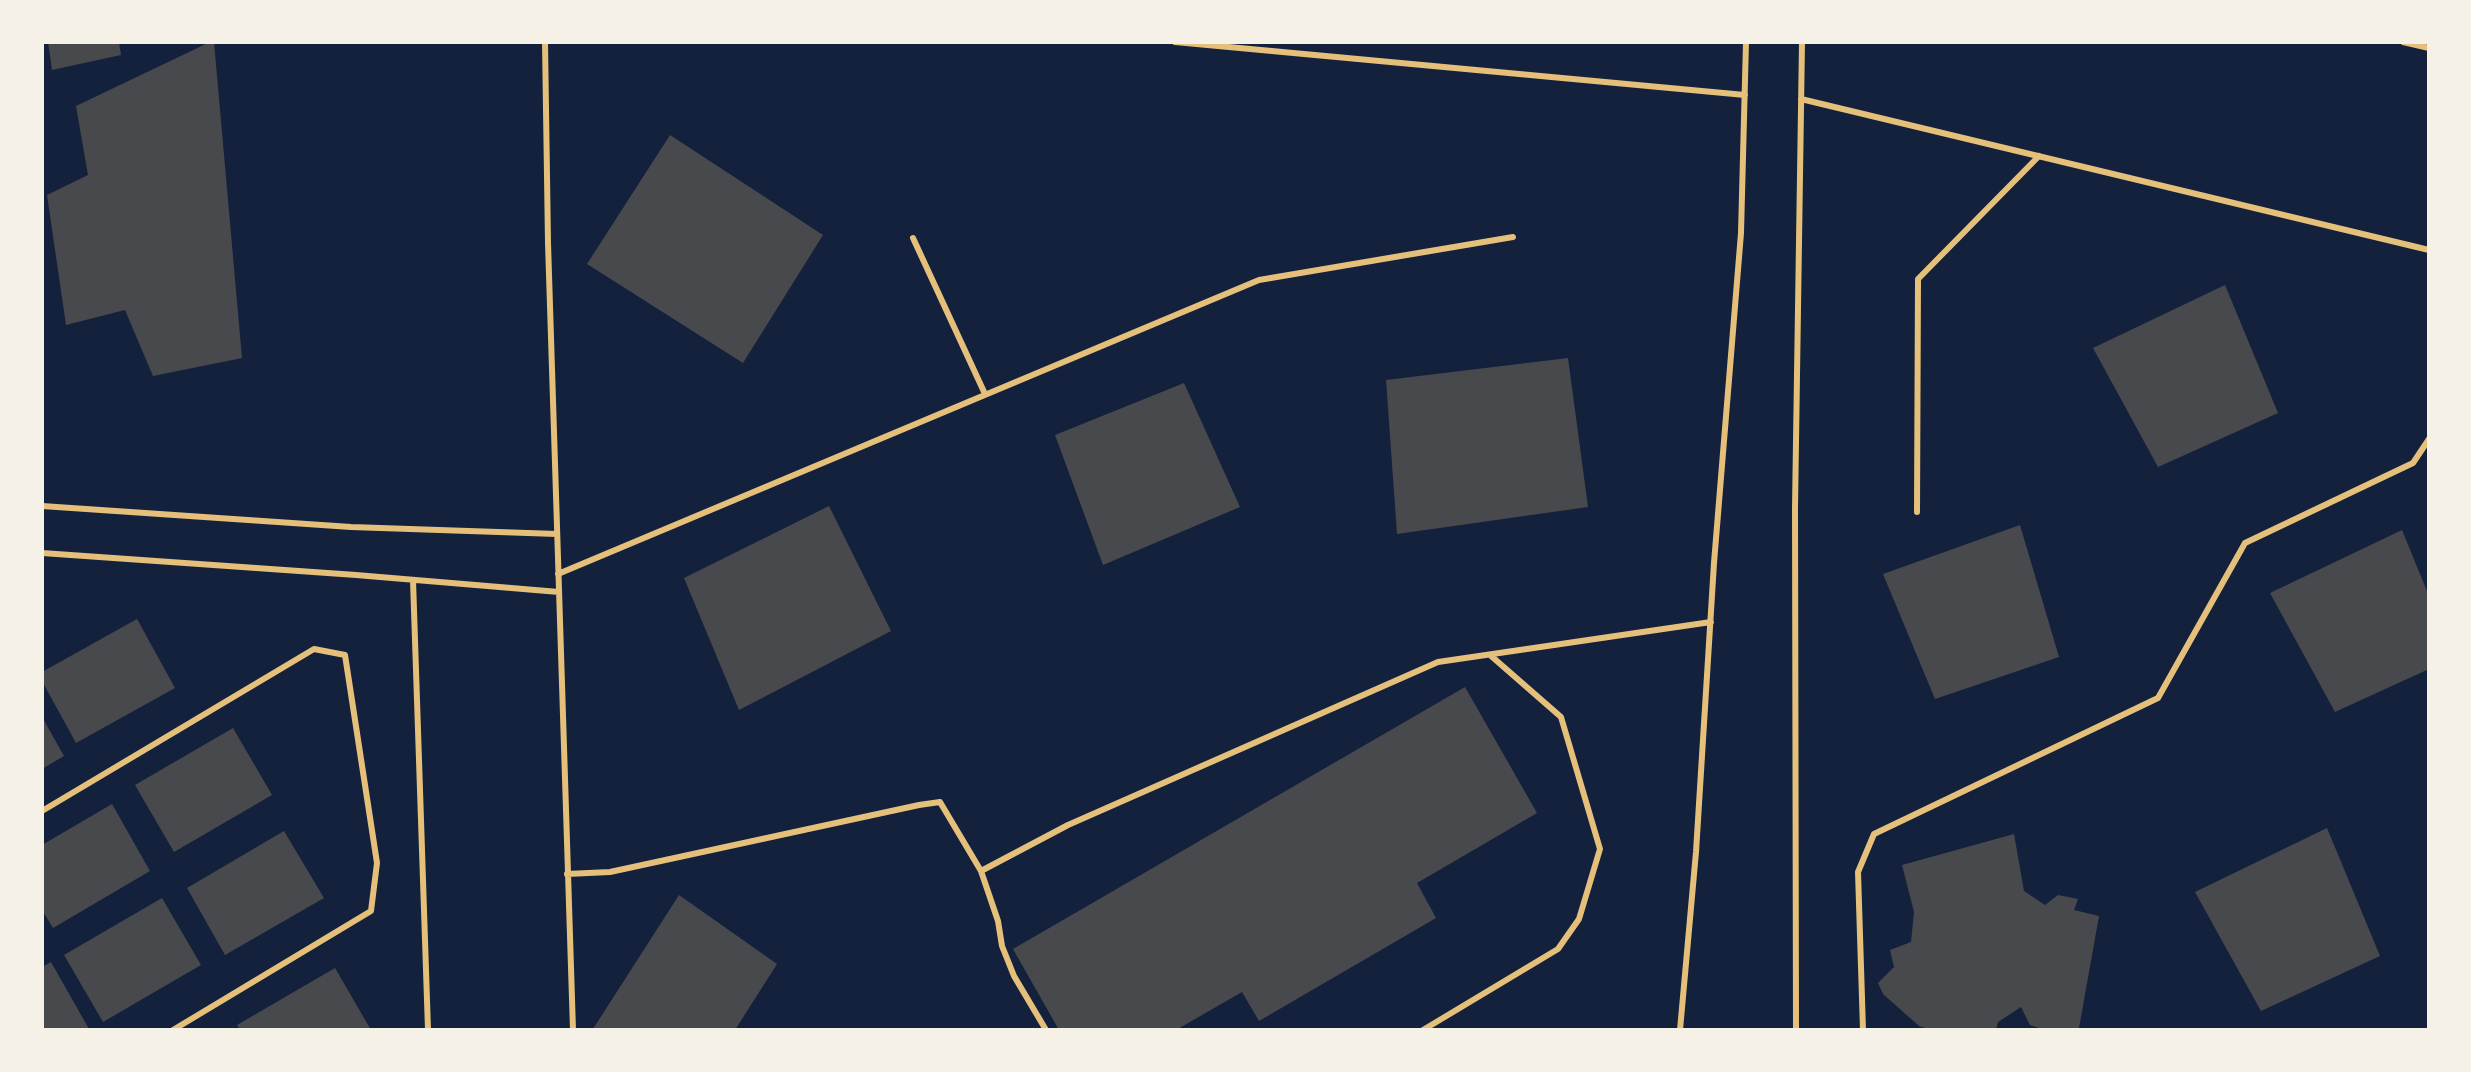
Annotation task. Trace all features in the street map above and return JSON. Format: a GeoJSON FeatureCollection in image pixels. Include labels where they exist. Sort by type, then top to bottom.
{"type":"FeatureCollection","features":[{"type":"Feature","properties":{"kind":"street"},"geometry":{"type":"LineString","coordinates":[[545,42],[544,118],[573,1030]]}},
{"type":"Feature","properties":{"kind":"street"},"geometry":{"type":"LineString","coordinates":[[1175,42],[1745,95]]}},
{"type":"Feature","properties":{"kind":"street"},"geometry":{"type":"LineString","coordinates":[[1680,1030],[1696,852],[1741,233],[1746,42]]}},
{"type":"Feature","properties":{"kind":"street"},"geometry":{"type":"LineString","coordinates":[[1796,1030],[1795,508],[1802,42]]}},
{"type":"Feature","properties":{"kind":"street"},"geometry":{"type":"LineString","coordinates":[[2403,42],[2429,48]]}},
{"type":"Feature","properties":{"kind":"street"},"geometry":{"type":"LineString","coordinates":[[1801,99],[2429,250]]}},
{"type":"Feature","properties":{"kind":"street"},"geometry":{"type":"LineString","coordinates":[[1917,512],[1918,279],[2039,156]]}},
{"type":"Feature","properties":{"kind":"street"},"geometry":{"type":"LineString","coordinates":[[558,574],[1258,280],[1513,237]]}},
{"type":"Feature","properties":{"kind":"street"},"geometry":{"type":"LineString","coordinates":[[913,238],[985,394]]}},
{"type":"Feature","properties":{"kind":"street"},"geometry":{"type":"LineString","coordinates":[[1863,1030],[1858,872],[1874,834],[2158,698],[2245,543],[2412,463],[2429,439]]}},
{"type":"Feature","properties":{"kind":"street"},"geometry":{"type":"LineString","coordinates":[[42,506],[351,527],[557,534]]}},
{"type":"Feature","properties":{"kind":"street"},"geometry":{"type":"LineString","coordinates":[[42,553],[558,592]]}},
{"type":"Feature","properties":{"kind":"street"},"geometry":{"type":"LineString","coordinates":[[414,580],[428,1030]]}},
{"type":"Feature","properties":{"kind":"street"},"geometry":{"type":"LineString","coordinates":[[981,872],[1068,825],[1438,662],[1711,622]]}},
{"type":"Feature","properties":{"kind":"street"},"geometry":{"type":"LineString","coordinates":[[42,811],[314,649],[345,655],[376,863],[371,911],[173,1030]]}},
{"type":"Feature","properties":{"kind":"street"},"geometry":{"type":"LineString","coordinates":[[1423,1030],[1558,949],[1579,919],[1600,849],[1561,717],[1490,655]]}},
{"type":"Feature","properties":{"kind":"street"},"geometry":{"type":"LineString","coordinates":[[567,874],[610,872],[940,802],[981,872],[998,921],[1002,946],[1014,976],[1046,1030]]}},
{"type":"Feature","properties":{"kind":"building"},"geometry":{"type":"Polygon","coordinates":[[[48,42],[119,42],[121,55],[52,70],[48,42]]]}},
{"type":"Feature","properties":{"kind":"building"},"geometry":{"type":"Polygon","coordinates":[[[214,42],[242,358],[153,376],[125,310],[66,325],[47,195],[88,175],[76,106],[214,42]]]}},
{"type":"Feature","properties":{"kind":"building"},"geometry":{"type":"Polygon","coordinates":[[[670,135],[823,235],[743,363],[587,264],[670,135]]]}},
{"type":"Feature","properties":{"kind":"building"},"geometry":{"type":"Polygon","coordinates":[[[2225,285],[2278,413],[2158,467],[2093,348],[2225,285]]]}},
{"type":"Feature","properties":{"kind":"building"},"geometry":{"type":"Polygon","coordinates":[[[1568,358],[1588,507],[1397,534],[1386,380],[1568,358]]]}},
{"type":"Feature","properties":{"kind":"building"},"geometry":{"type":"Polygon","coordinates":[[[1184,383],[1240,507],[1103,565],[1055,435],[1184,383]]]}},
{"type":"Feature","properties":{"kind":"building"},"geometry":{"type":"Polygon","coordinates":[[[829,506],[891,631],[739,710],[684,578],[829,506]]]}},
{"type":"Feature","properties":{"kind":"building"},"geometry":{"type":"Polygon","coordinates":[[[2020,525],[2059,657],[1935,699],[1883,574],[2020,525]]]}},
{"type":"Feature","properties":{"kind":"building"},"geometry":{"type":"Polygon","coordinates":[[[2402,530],[2429,596],[2429,669],[2335,712],[2270,593],[2402,530]]]}},
{"type":"Feature","properties":{"kind":"building"},"geometry":{"type":"Polygon","coordinates":[[[137,619],[175,688],[76,743],[42,681],[42,672],[137,619]]]}},
{"type":"Feature","properties":{"kind":"building"},"geometry":{"type":"Polygon","coordinates":[[[1465,687],[1537,813],[1417,883],[1436,918],[1259,1021],[1242,992],[1176,1030],[1059,1030],[1013,949],[1465,687]]]}},
{"type":"Feature","properties":{"kind":"building"},"geometry":{"type":"Polygon","coordinates":[[[42,717],[64,756],[42,769],[42,717]]]}},
{"type":"Feature","properties":{"kind":"building"},"geometry":{"type":"Polygon","coordinates":[[[233,728],[272,795],[174,852],[135,785],[233,728]]]}},
{"type":"Feature","properties":{"kind":"building"},"geometry":{"type":"Polygon","coordinates":[[[112,804],[150,871],[53,928],[42,910],[42,845],[112,804]]]}},
{"type":"Feature","properties":{"kind":"building"},"geometry":{"type":"Polygon","coordinates":[[[2327,828],[2380,956],[2261,1011],[2195,892],[2327,828]]]}},
{"type":"Feature","properties":{"kind":"building"},"geometry":{"type":"Polygon","coordinates":[[[284,831],[324,898],[225,955],[187,888],[284,831]]]}},
{"type":"Feature","properties":{"kind":"building"},"geometry":{"type":"Polygon","coordinates":[[[2014,834],[2024,891],[2045,905],[2058,895],[2078,899],[2074,910],[2099,916],[2079,1028],[2045,1030],[2030,1025],[2021,1007],[1998,1022],[1996,1030],[1932,1030],[1919,1026],[1883,994],[1878,983],[1894,967],[1890,950],[1911,942],[1914,912],[1902,865],[2014,834]]]}},
{"type":"Feature","properties":{"kind":"building"},"geometry":{"type":"Polygon","coordinates":[[[679,895],[777,964],[735,1030],[593,1029],[679,895]]]}},
{"type":"Feature","properties":{"kind":"building"},"geometry":{"type":"Polygon","coordinates":[[[162,898],[201,965],[103,1022],[64,955],[162,898]]]}},
{"type":"Feature","properties":{"kind":"building"},"geometry":{"type":"Polygon","coordinates":[[[51,962],[88,1030],[42,1030],[42,967],[51,962]]]}},
{"type":"Feature","properties":{"kind":"building"},"geometry":{"type":"Polygon","coordinates":[[[335,968],[371,1030],[240,1030],[237,1025],[335,968]]]}}]}
